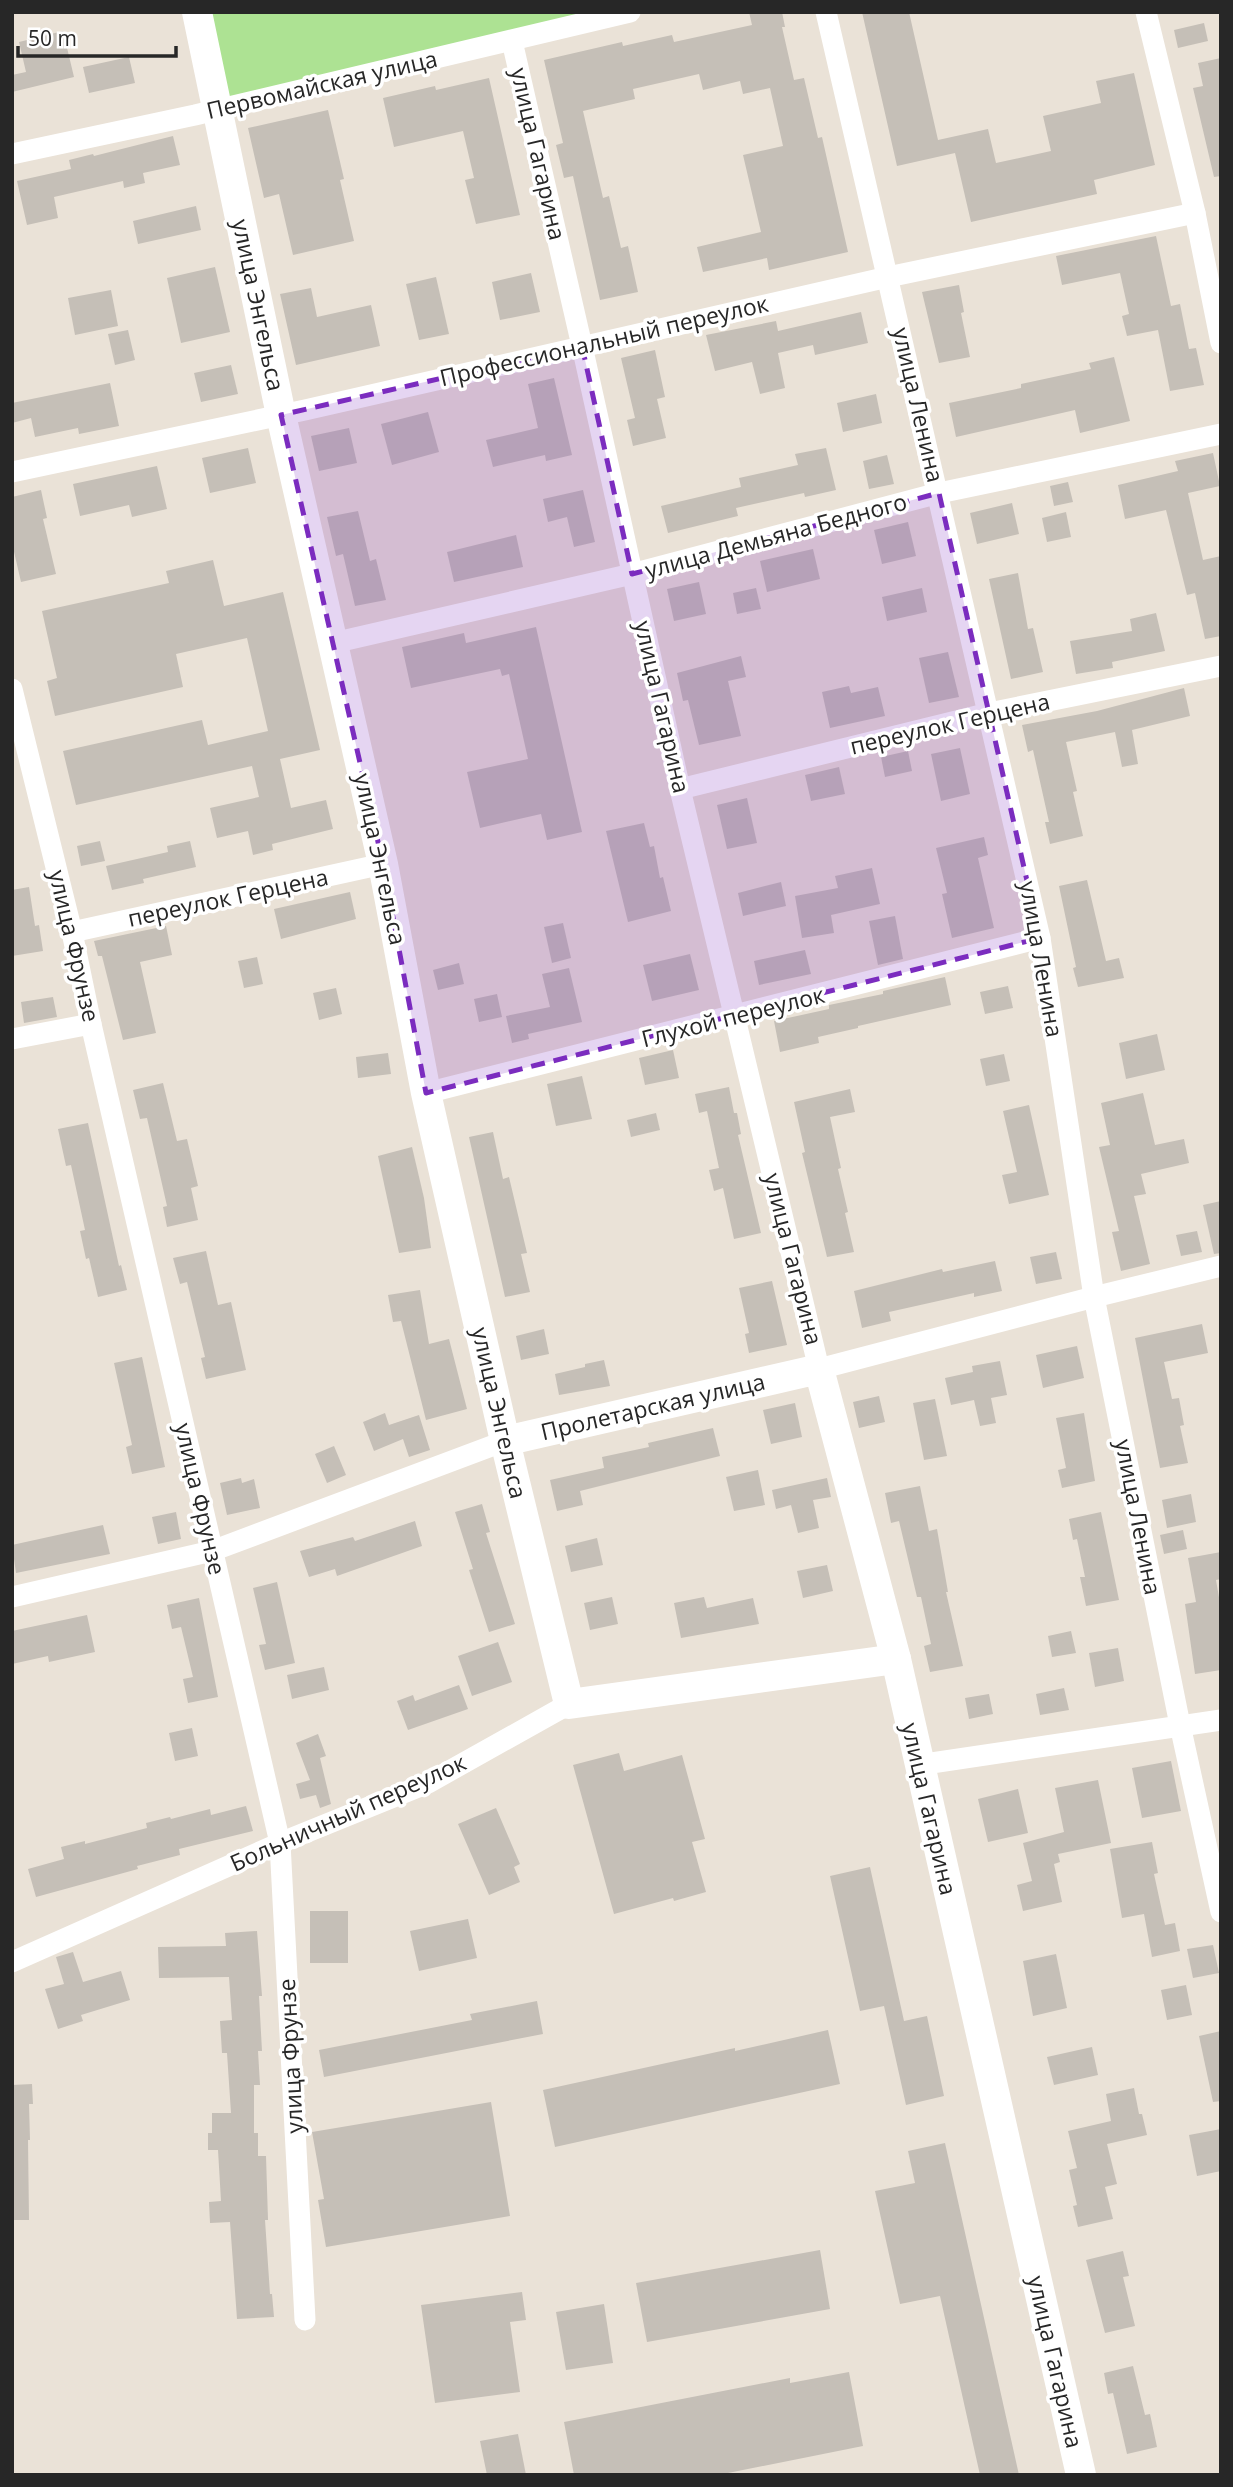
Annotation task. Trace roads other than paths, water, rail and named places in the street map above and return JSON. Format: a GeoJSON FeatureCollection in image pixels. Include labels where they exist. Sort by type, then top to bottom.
{"type":"FeatureCollection","features":[{"type":"Feature","properties":{"kind":"main road","name":"улица Энгельса"},"geometry":{"type":"LineString","coordinates":[[197,12],[281,415],[383,864],[426,1093],[505,1441],[569,1704]]}},
{"type":"Feature","properties":{"kind":"main road","name":"Пролетарская улица"},"geometry":{"type":"LineString","coordinates":[[505,1441],[820,1369]]}},
{"type":"Feature","properties":{"kind":"main road","name":"улица Гагарина"},"geometry":{"type":"LineString","coordinates":[[820,1369],[896,1659],[1081,2475]]}},
{"type":"Feature","properties":{"kind":"main road","name":"Больничный переулок"},"geometry":{"type":"LineString","coordinates":[[569,1704],[896,1659]]}},
{"type":"Feature","properties":{"kind":"street","name":"Первомайская улица"},"geometry":{"type":"LineString","coordinates":[[12,154],[631,12]]}},
{"type":"Feature","properties":{"kind":"street","name":"улица Ленина"},"geometry":{"type":"LineString","coordinates":[[826,12],[1040,938],[1094,1297],[1180,1725],[1221,1912]]}},
{"type":"Feature","properties":{"kind":"street"},"geometry":{"type":"LineString","coordinates":[[1146,12],[1195,214],[1221,343]]}},
{"type":"Feature","properties":{"kind":"street","name":"улица Гагарина"},"geometry":{"type":"LineString","coordinates":[[512,41],[680,789],[820,1369]]}},
{"type":"Feature","properties":{"kind":"street","name":"Профессиональный переулок"},"geometry":{"type":"LineString","coordinates":[[12,471],[281,415],[888,277],[1195,214]]}},
{"type":"Feature","properties":{"kind":"street","name":"улица Демьяна Бедного"},"geometry":{"type":"LineString","coordinates":[[333,643],[632,574],[939,493],[1221,434]]}},
{"type":"Feature","properties":{"kind":"street","name":"переулок Герцена"},"geometry":{"type":"LineString","coordinates":[[680,789],[989,713],[1221,666]]}},
{"type":"Feature","properties":{"kind":"street","name":"улица Фрунзе"},"geometry":{"type":"LineString","coordinates":[[12,689],[15,711],[72,932],[280,1843],[305,2320]]}},
{"type":"Feature","properties":{"kind":"street","name":"переулок Герцена"},"geometry":{"type":"LineString","coordinates":[[72,932],[383,864]]}},
{"type":"Feature","properties":{"kind":"street","name":"Глухой переулок"},"geometry":{"type":"LineString","coordinates":[[426,1093],[1040,938]]}},
{"type":"Feature","properties":{"kind":"street"},"geometry":{"type":"LineString","coordinates":[[12,1039],[91,1024]]}},
{"type":"Feature","properties":{"kind":"street","name":"Пролетарская улица"},"geometry":{"type":"LineString","coordinates":[[820,1369],[1221,1266]]}},
{"type":"Feature","properties":{"kind":"street","name":"Пролетарская улица"},"geometry":{"type":"LineString","coordinates":[[12,1597],[212,1551],[505,1441]]}},
{"type":"Feature","properties":{"kind":"street","name":"Больничный переулок"},"geometry":{"type":"LineString","coordinates":[[12,1962],[280,1843],[428,1783],[569,1704]]}},
{"type":"Feature","properties":{"kind":"street"},"geometry":{"type":"LineString","coordinates":[[918,1765],[1221,1720]]}}]}
